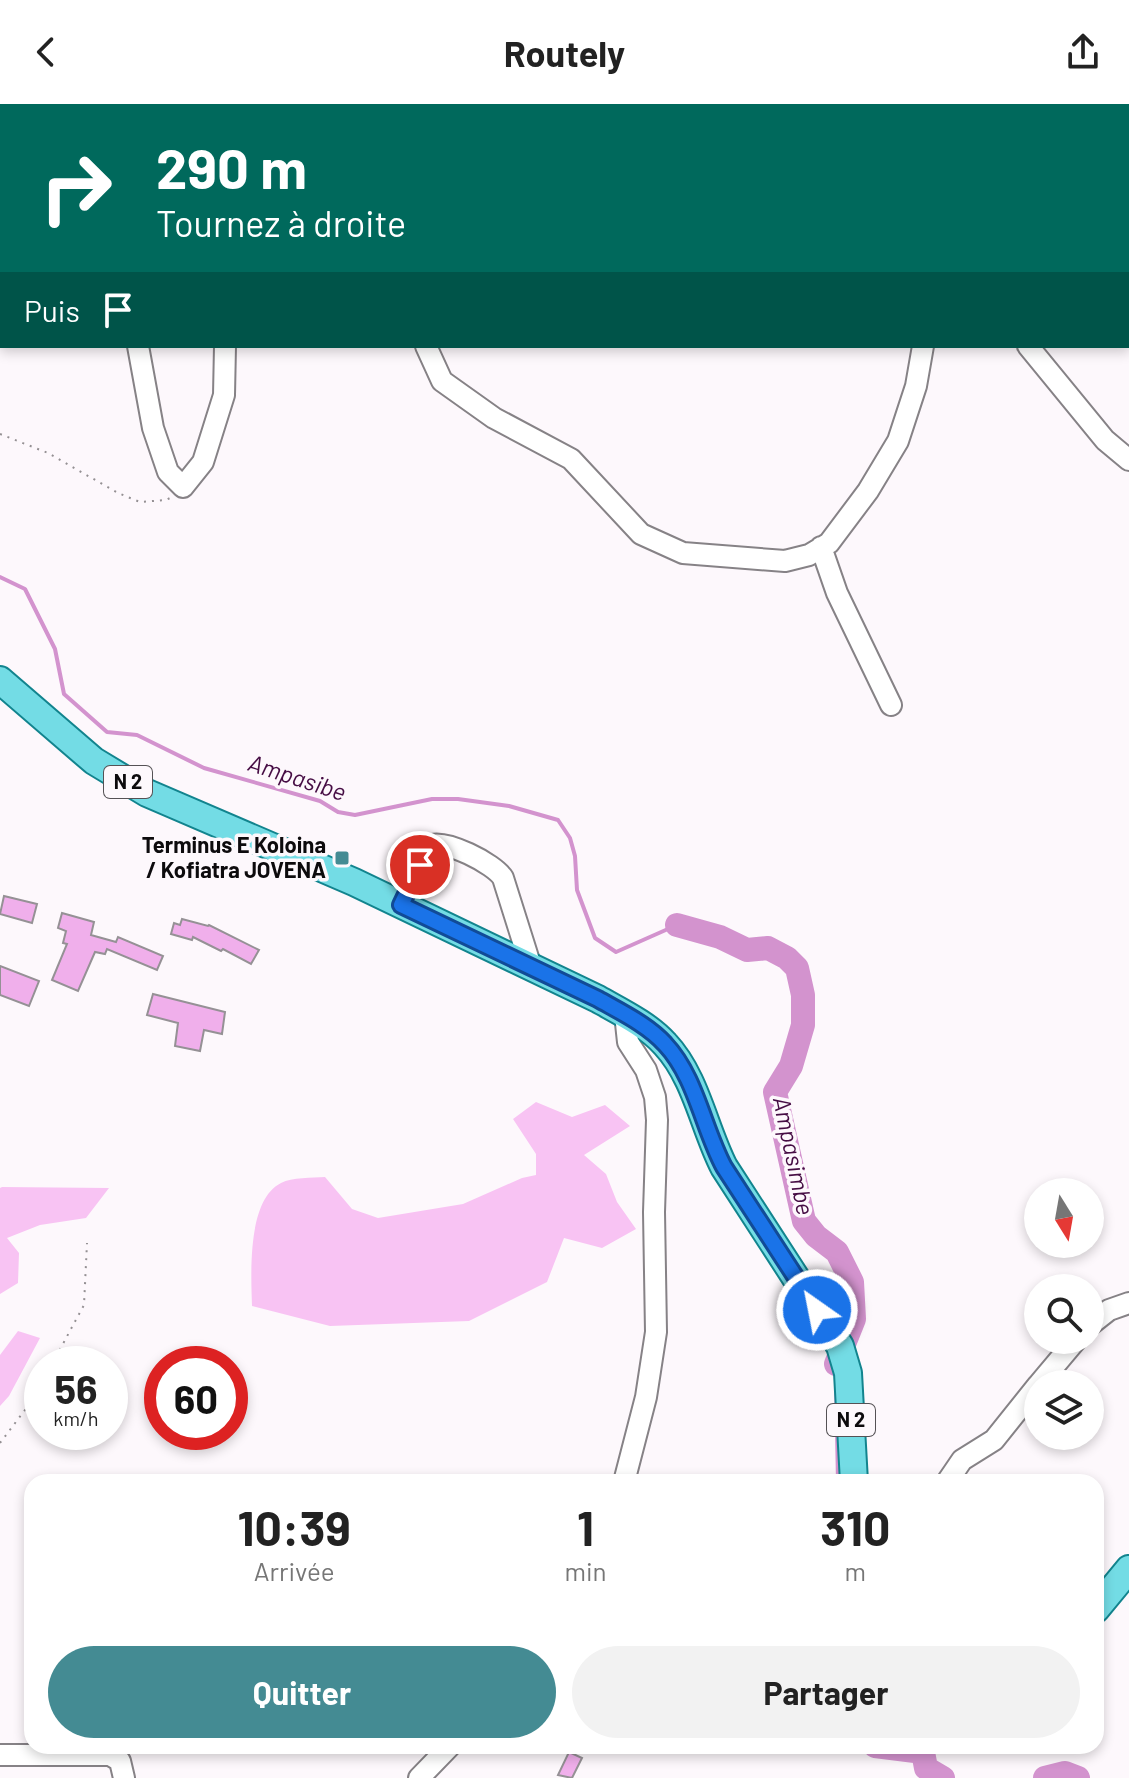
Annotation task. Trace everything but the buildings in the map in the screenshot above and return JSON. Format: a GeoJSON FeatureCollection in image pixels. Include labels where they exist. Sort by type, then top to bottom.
{"type":"FeatureCollection","features":[{"type":"Feature","properties":{"kind":"main road","name":"N 2"},"geometry":{"type":"LineString","coordinates":[[0,680],[94,761],[147,793],[278,848],[401,905],[625,1014],[664,1042],[676,1059],[724,1167],[845,1358],[851,1394],[854,1474]]}},
{"type":"Feature","properties":{"kind":"main road"},"geometry":{"type":"LineString","coordinates":[[1104,1599],[1129,1569]]}},
{"type":"Feature","properties":{"kind":"street"},"geometry":{"type":"LineString","coordinates":[[138,348],[153,428],[168,472],[183,487],[203,462],[224,395],[225,348]]}},
{"type":"Feature","properties":{"kind":"street"},"geometry":{"type":"LineString","coordinates":[[427,348],[442,381],[494,418],[571,459],[641,534],[683,553],[785,561],[809,555],[829,543],[868,491],[898,441],[916,386],[923,348]]}},
{"type":"Feature","properties":{"kind":"street"},"geometry":{"type":"LineString","coordinates":[[1030,348],[1105,440],[1129,460]]}},
{"type":"Feature","properties":{"kind":"street"},"geometry":{"type":"LineString","coordinates":[[821,547],[837,593],[891,705]]}},
{"type":"Feature","properties":{"kind":"street"},"geometry":{"type":"LineString","coordinates":[[401,905],[432,843],[447,845],[497,868],[503,878],[532,970]]}},
{"type":"Feature","properties":{"kind":"street"},"geometry":{"type":"LineString","coordinates":[[625,1014],[628,1042],[646,1070],[655,1097],[657,1120],[654,1212],[656,1332],[646,1397],[626,1474]]}},
{"type":"Feature","properties":{"kind":"street"},"geometry":{"type":"LineString","coordinates":[[1104,1314],[1129,1303]]}},
{"type":"Feature","properties":{"kind":"street"},"geometry":{"type":"LineString","coordinates":[[1050,1370],[1064,1354]]}},
{"type":"Feature","properties":{"kind":"street"},"geometry":{"type":"LineString","coordinates":[[952,1474],[962,1460],[994,1440],[1024,1402]]}},
{"type":"Feature","properties":{"kind":"street"},"geometry":{"type":"LineString","coordinates":[[419,1778],[442,1754]]}},
{"type":"Feature","properties":{"kind":"street"},"geometry":{"type":"LineString","coordinates":[[0,1755],[110,1755],[120,1761],[124,1778]]}},
{"type":"Feature","properties":{"kind":"path"},"geometry":{"type":"LineString","coordinates":[[0,434],[48,453],[140,502],[166,500],[183,487]]}},
{"type":"Feature","properties":{"kind":"path"},"geometry":{"type":"LineString","coordinates":[[62,1346],[84,1305],[87,1243]]}},
{"type":"Feature","properties":{"kind":"path"},"geometry":{"type":"LineString","coordinates":[[0,1443],[24,1411]]}},
{"type":"Feature","properties":{"kind":"shaded area"},"geometry":{"type":"Polygon","coordinates":[[[536,1102],[572,1117],[605,1105],[630,1126],[584,1155],[606,1174],[617,1202],[636,1229],[602,1248],[564,1238],[547,1282],[469,1321],[330,1326],[252,1306],[253,1239],[257,1221],[270,1192],[281,1183],[325,1177],[352,1209],[378,1218],[463,1204],[536,1175],[536,1154],[513,1119],[536,1102]]]}},
{"type":"Feature","properties":{"kind":"shaded area"},"geometry":{"type":"Polygon","coordinates":[[[0,1188],[109,1188],[86,1218],[40,1225],[7,1238],[19,1253],[18,1283],[0,1294],[0,1188]]]}},
{"type":"Feature","properties":{"kind":"shaded area"},"geometry":{"type":"Polygon","coordinates":[[[18,1331],[40,1338],[36,1346],[24,1346],[24,1368],[0,1406],[0,1355],[18,1331]]]}},
{"type":"Feature","properties":{"kind":"waterway","name":"Ampasibe"},"geometry":{"type":"LineString","coordinates":[[0,577],[25,589],[55,649],[64,694],[107,732],[137,735],[204,768],[320,801],[338,812],[355,815],[432,799],[458,799],[509,806],[558,820],[570,838],[575,856],[577,890],[595,938],[616,952],[677,925]]}},
{"type":"Feature","properties":{"kind":"waterway","name":"Ampasimbe"},"geometry":{"type":"LineString","coordinates":[[677,925],[720,937],[747,950],[768,948],[787,958],[797,968],[803,995],[803,1025],[791,1066],[775,1092],[804,1221],[816,1236],[837,1252],[852,1282],[854,1319],[836,1364]]}},
{"type":"Feature","properties":{"kind":"waterway","name":"Ampasibe"},"geometry":{"type":"LineString","coordinates":[[836,1381],[838,1474]]}},
{"type":"Feature","properties":{"kind":"waterway","name":"Ampasimbe"},"geometry":{"type":"LineString","coordinates":[[923,1754],[926,1768],[943,1778]]}},
{"type":"Feature","properties":{"kind":"waterway","name":"Ampasimbe"},"geometry":{"type":"LineString","coordinates":[[1045,1778],[1065,1773],[1078,1778]]}},
{"type":"Feature","properties":{"kind":"place","name":"Terminus E Koloina / Kofiatra JOVENA"},"geometry":{"type":"Point","coordinates":[342,858]}},
{"type":"Feature","properties":{"kind":"route"},"geometry":{"type":"LineString","coordinates":[[420,865],[401,905],[598,999],[647,1028],[664,1042],[685,1075],[712,1145],[724,1167],[817,1310]]}}]}
